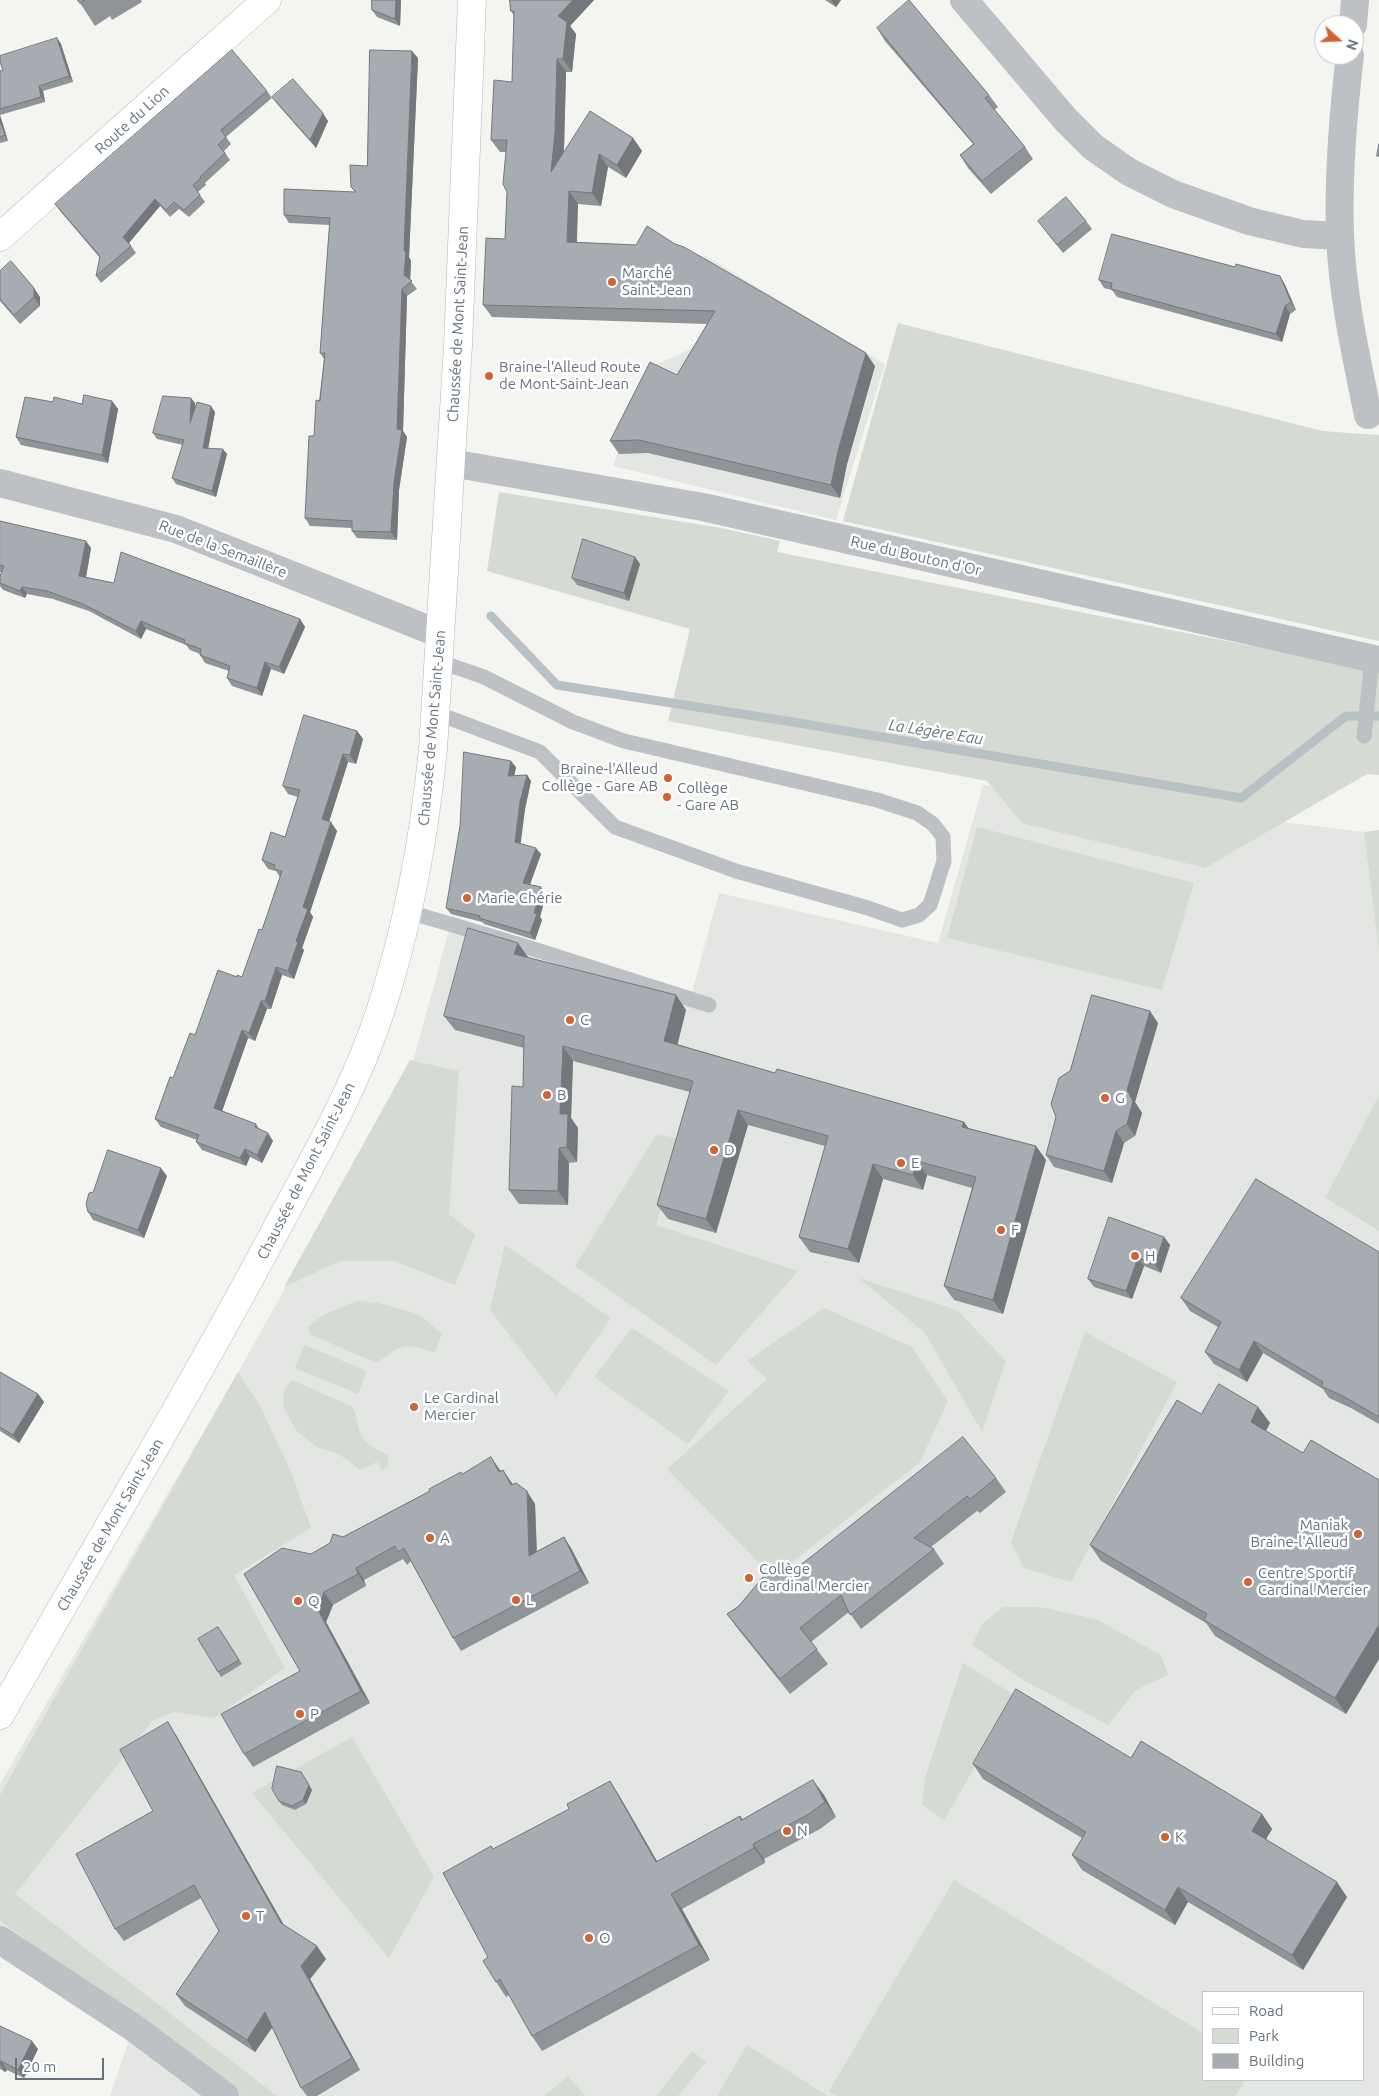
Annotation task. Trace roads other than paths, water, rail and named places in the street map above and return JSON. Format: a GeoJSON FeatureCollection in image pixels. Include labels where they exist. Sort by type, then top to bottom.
{"type":"FeatureCollection","features":[{"type":"Feature","properties":{"kind":"main road","name":"Chaussée de Mont Saint-Jean"},"geometry":{"type":"LineString","coordinates":[[0,1715],[229,1318],[343,1105],[380,1015],[409,912],[428,801],[436,713],[458,336],[472,0]]}},
{"type":"Feature","properties":{"kind":"main road","name":"Route du Lion"},"geometry":{"type":"LineString","coordinates":[[0,237],[266,1]]}},
{"type":"Feature","properties":{"kind":"street"},"geometry":{"type":"LineString","coordinates":[[964,0],[1066,120],[1093,147],[1129,172],[1173,194],[1249,220],[1304,234],[1340,236]]}},
{"type":"Feature","properties":{"kind":"street"},"geometry":{"type":"LineString","coordinates":[[1354,15],[1355,0]]}},
{"type":"Feature","properties":{"kind":"street"},"geometry":{"type":"LineString","coordinates":[[1349,65],[1342,125],[1340,236],[1351,327],[1368,415]]}},
{"type":"Feature","properties":{"kind":"street","name":"Rue du Bouton d'Or"},"geometry":{"type":"LineString","coordinates":[[451,462],[703,507],[1376,659]]}},
{"type":"Feature","properties":{"kind":"street","name":"Rue de la Semaillère"},"geometry":{"type":"LineString","coordinates":[[0,483],[176,529],[440,634]]}},
{"type":"Feature","properties":{"kind":"street"},"geometry":{"type":"LineString","coordinates":[[0,1940],[134,2028],[225,2096]]}},
{"type":"Feature","properties":{"kind":"lane"},"geometry":{"type":"LineString","coordinates":[[1364,736],[1376,659]]}},
{"type":"Feature","properties":{"kind":"lane"},"geometry":{"type":"LineString","coordinates":[[436,713],[540,752],[615,827],[736,871],[868,908],[902,920],[919,915],[930,906],[938,886],[944,861],[943,837],[933,824],[917,814],[877,800],[624,741],[573,722],[484,676],[438,661]]}},
{"type":"Feature","properties":{"kind":"lane"},"geometry":{"type":"LineString","coordinates":[[409,912],[710,1005]]}},
{"type":"Feature","properties":{"kind":"waterway","name":"La Légère Eau"},"geometry":{"type":"LineString","coordinates":[[491,616],[557,685],[793,722],[1241,798],[1346,716],[1379,716]]}},
{"type":"Feature","properties":{"kind":"place","name":"Marché Saint-Jean"},"geometry":{"type":"Point","coordinates":[612,282]}},
{"type":"Feature","properties":{"kind":"place","name":"Braine-l'Alleud Route de Mont-Saint-Jean"},"geometry":{"type":"Point","coordinates":[489,376]}},
{"type":"Feature","properties":{"kind":"place","name":"Braine-l'Alleud Collège - Gare AB"},"geometry":{"type":"Point","coordinates":[668,778]}},
{"type":"Feature","properties":{"kind":"place","name":"Collège - Gare AB"},"geometry":{"type":"Point","coordinates":[667,797]}},
{"type":"Feature","properties":{"kind":"place","name":"Marie Chérie"},"geometry":{"type":"Point","coordinates":[467,898]}},
{"type":"Feature","properties":{"kind":"place","name":"C"},"geometry":{"type":"Point","coordinates":[570,1020]}},
{"type":"Feature","properties":{"kind":"place","name":"B"},"geometry":{"type":"Point","coordinates":[547,1095]}},
{"type":"Feature","properties":{"kind":"place","name":"G"},"geometry":{"type":"Point","coordinates":[1105,1098]}},
{"type":"Feature","properties":{"kind":"place","name":"D"},"geometry":{"type":"Point","coordinates":[714,1150]}},
{"type":"Feature","properties":{"kind":"place","name":"E"},"geometry":{"type":"Point","coordinates":[901,1163]}},
{"type":"Feature","properties":{"kind":"place","name":"F"},"geometry":{"type":"Point","coordinates":[1001,1230]}},
{"type":"Feature","properties":{"kind":"place","name":"H"},"geometry":{"type":"Point","coordinates":[1135,1256]}},
{"type":"Feature","properties":{"kind":"place","name":"Le Cardinal Mercier"},"geometry":{"type":"Point","coordinates":[414,1407]}},
{"type":"Feature","properties":{"kind":"place","name":"Maniak Braine-l'Alleud"},"geometry":{"type":"Point","coordinates":[1358,1534]}},
{"type":"Feature","properties":{"kind":"place","name":"A"},"geometry":{"type":"Point","coordinates":[430,1538]}},
{"type":"Feature","properties":{"kind":"place","name":"Collège Cardinal Mercier"},"geometry":{"type":"Point","coordinates":[749,1578]}},
{"type":"Feature","properties":{"kind":"place","name":"Centre Sportif Cardinal Mercier"},"geometry":{"type":"Point","coordinates":[1248,1582]}},
{"type":"Feature","properties":{"kind":"place","name":"L"},"geometry":{"type":"Point","coordinates":[516,1600]}},
{"type":"Feature","properties":{"kind":"place","name":"Q"},"geometry":{"type":"Point","coordinates":[298,1601]}},
{"type":"Feature","properties":{"kind":"place","name":"P"},"geometry":{"type":"Point","coordinates":[300,1714]}},
{"type":"Feature","properties":{"kind":"place","name":"N"},"geometry":{"type":"Point","coordinates":[787,1831]}},
{"type":"Feature","properties":{"kind":"place","name":"K"},"geometry":{"type":"Point","coordinates":[1165,1837]}},
{"type":"Feature","properties":{"kind":"place","name":"T"},"geometry":{"type":"Point","coordinates":[246,1916]}},
{"type":"Feature","properties":{"kind":"place","name":"O"},"geometry":{"type":"Point","coordinates":[589,1938]}}]}
